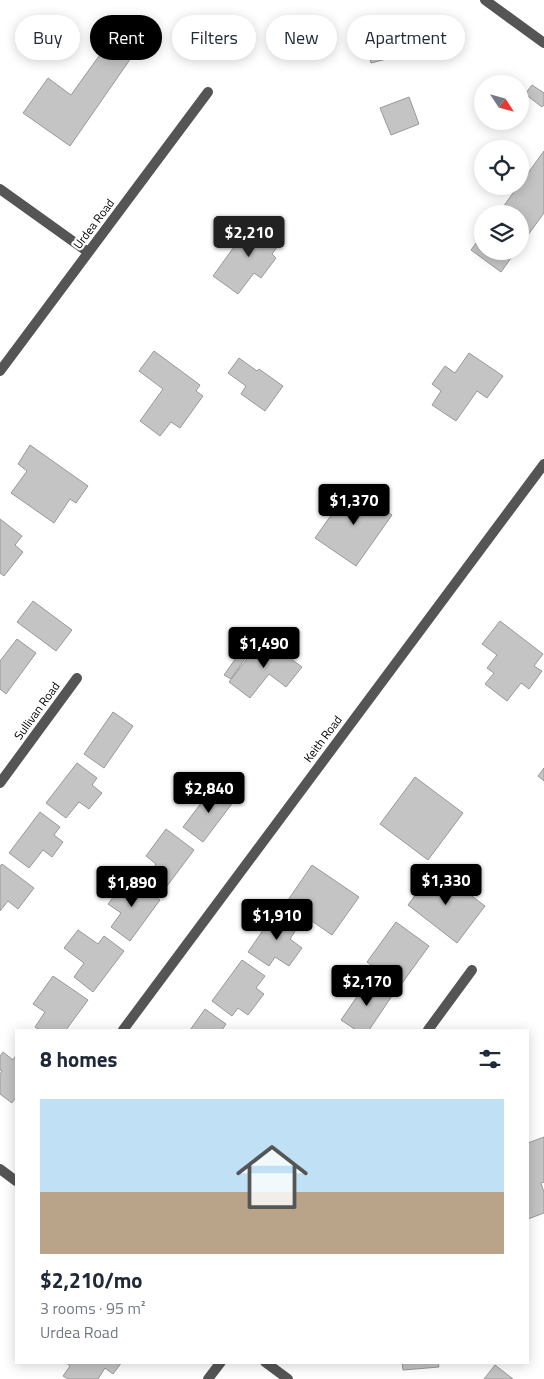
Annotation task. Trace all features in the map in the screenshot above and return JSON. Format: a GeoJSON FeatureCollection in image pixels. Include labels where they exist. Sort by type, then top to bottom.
{"type":"FeatureCollection","features":[{"type":"Feature","properties":{"kind":"street"},"geometry":{"type":"LineString","coordinates":[[485,0],[544,43]]}},
{"type":"Feature","properties":{"kind":"street","name":"Urdea Road"},"geometry":{"type":"LineString","coordinates":[[0,371],[208,92]]}},
{"type":"Feature","properties":{"kind":"street"},"geometry":{"type":"LineString","coordinates":[[0,189],[88,252]]}},
{"type":"Feature","properties":{"kind":"street","name":"Keith Road"},"geometry":{"type":"LineString","coordinates":[[124,1029],[544,464]]}},
{"type":"Feature","properties":{"kind":"street","name":"Sullivan Road"},"geometry":{"type":"LineString","coordinates":[[0,783],[77,678]]}},
{"type":"Feature","properties":{"kind":"street"},"geometry":{"type":"LineString","coordinates":[[429,1029],[472,970]]}},
{"type":"Feature","properties":{"kind":"street"},"geometry":{"type":"LineString","coordinates":[[0,1169],[15,1178]]}},
{"type":"Feature","properties":{"kind":"street"},"geometry":{"type":"LineString","coordinates":[[208,1379],[219,1364]]}},
{"type":"Feature","properties":{"kind":"street"},"geometry":{"type":"LineString","coordinates":[[268,1364],[288,1379]]}},
{"type":"Feature","properties":{"kind":"building"},"geometry":{"type":"Polygon","coordinates":[[[96,60],[130,60],[70,146],[23,113],[48,78],[71,95],[96,60]]]}},
{"type":"Feature","properties":{"kind":"building"},"geometry":{"type":"Polygon","coordinates":[[[370,60],[383,60],[371,63],[370,60]]]}},
{"type":"Feature","properties":{"kind":"building"},"geometry":{"type":"Polygon","coordinates":[[[532,85],[544,93],[544,105],[542,107],[529,97],[529,89],[532,85]]]}},
{"type":"Feature","properties":{"kind":"building"},"geometry":{"type":"Polygon","coordinates":[[[409,97],[419,124],[391,135],[380,108],[409,97]]]}},
{"type":"Feature","properties":{"kind":"building"},"geometry":{"type":"Polygon","coordinates":[[[544,151],[544,213],[529,234],[529,205],[504,205],[512,195],[529,195],[529,172],[544,151]]]}},
{"type":"Feature","properties":{"kind":"building"},"geometry":{"type":"Polygon","coordinates":[[[260,223],[283,239],[272,254],[276,258],[261,278],[254,273],[238,294],[213,276],[244,233],[250,237],[260,223]]]}},
{"type":"Feature","properties":{"kind":"building"},"geometry":{"type":"Polygon","coordinates":[[[485,260],[510,260],[501,272],[485,260]]]}},
{"type":"Feature","properties":{"kind":"building"},"geometry":{"type":"Polygon","coordinates":[[[154,351],[200,385],[196,391],[203,396],[180,428],[171,422],[160,436],[140,421],[163,389],[139,371],[154,351]]]}},
{"type":"Feature","properties":{"kind":"building"},"geometry":{"type":"Polygon","coordinates":[[[469,353],[503,376],[487,398],[477,391],[456,421],[432,405],[441,391],[432,384],[445,366],[455,373],[469,353]]]}},
{"type":"Feature","properties":{"kind":"building"},"geometry":{"type":"Polygon","coordinates":[[[239,358],[283,386],[265,411],[241,394],[246,386],[228,373],[239,358]]]}},
{"type":"Feature","properties":{"kind":"building"},"geometry":{"type":"Polygon","coordinates":[[[30,445],[88,486],[76,503],[70,499],[54,523],[11,493],[27,471],[18,464],[30,445]]]}},
{"type":"Feature","properties":{"kind":"building"},"geometry":{"type":"Polygon","coordinates":[[[351,487],[392,515],[356,566],[315,538],[351,487]]]}},
{"type":"Feature","properties":{"kind":"building"},"geometry":{"type":"Polygon","coordinates":[[[0,519],[22,536],[15,545],[23,552],[4,576],[0,573],[0,519]]]}},
{"type":"Feature","properties":{"kind":"building"},"geometry":{"type":"Polygon","coordinates":[[[33,601],[72,630],[56,651],[17,622],[33,601]]]}},
{"type":"Feature","properties":{"kind":"building"},"geometry":{"type":"Polygon","coordinates":[[[500,621],[543,654],[534,666],[542,671],[529,689],[521,683],[507,701],[485,684],[494,673],[487,668],[497,655],[482,644],[500,621]]]}},
{"type":"Feature","properties":{"kind":"building"},"geometry":{"type":"Polygon","coordinates":[[[263,638],[302,667],[286,687],[269,674],[250,698],[229,682],[263,638]]]}},
{"type":"Feature","properties":{"kind":"building"},"geometry":{"type":"Polygon","coordinates":[[[17,639],[36,653],[6,694],[0,689],[0,661],[17,639]]]}},
{"type":"Feature","properties":{"kind":"building"},"geometry":{"type":"Polygon","coordinates":[[[246,644],[252,648],[231,679],[224,675],[246,644]]]}},
{"type":"Feature","properties":{"kind":"building"},"geometry":{"type":"Polygon","coordinates":[[[113,712],[133,726],[104,768],[84,754],[113,712]]]}},
{"type":"Feature","properties":{"kind":"building"},"geometry":{"type":"Polygon","coordinates":[[[77,763],[97,778],[92,785],[102,793],[89,809],[79,802],[66,818],[46,803],[77,763]]]}},
{"type":"Feature","properties":{"kind":"building"},"geometry":{"type":"Polygon","coordinates":[[[544,768],[544,781],[538,776],[544,768]]]}},
{"type":"Feature","properties":{"kind":"building"},"geometry":{"type":"Polygon","coordinates":[[[415,777],[463,813],[428,860],[380,824],[415,777]]]}},
{"type":"Feature","properties":{"kind":"building"},"geometry":{"type":"Polygon","coordinates":[[[214,786],[234,801],[203,842],[183,827],[214,786]]]}},
{"type":"Feature","properties":{"kind":"building"},"geometry":{"type":"Polygon","coordinates":[[[40,812],[60,827],[54,835],[63,842],[52,857],[43,850],[29,868],[9,853],[40,812]]]}},
{"type":"Feature","properties":{"kind":"building"},"geometry":{"type":"Polygon","coordinates":[[[166,829],[194,850],[164,890],[147,877],[156,864],[146,856],[166,829]]]}},
{"type":"Feature","properties":{"kind":"building"},"geometry":{"type":"Polygon","coordinates":[[[2,864],[34,888],[18,909],[8,901],[0,911],[0,866],[2,864]]]}},
{"type":"Feature","properties":{"kind":"building"},"geometry":{"type":"Polygon","coordinates":[[[312,865],[359,897],[332,935],[286,903],[312,865]]]}},
{"type":"Feature","properties":{"kind":"building"},"geometry":{"type":"Polygon","coordinates":[[[435,868],[485,906],[457,943],[408,905],[435,868]]]}},
{"type":"Feature","properties":{"kind":"building"},"geometry":{"type":"Polygon","coordinates":[[[129,877],[160,900],[130,941],[111,927],[121,913],[108,904],[129,877]]]}},
{"type":"Feature","properties":{"kind":"building"},"geometry":{"type":"Polygon","coordinates":[[[277,910],[299,925],[290,939],[302,948],[289,966],[275,957],[269,966],[248,952],[277,910]]]}},
{"type":"Feature","properties":{"kind":"building"},"geometry":{"type":"Polygon","coordinates":[[[396,922],[429,946],[400,986],[367,962],[396,922]]]}},
{"type":"Feature","properties":{"kind":"building"},"geometry":{"type":"Polygon","coordinates":[[[78,930],[98,944],[104,936],[124,951],[93,992],[74,977],[84,963],[64,948],[78,930]]]}},
{"type":"Feature","properties":{"kind":"building"},"geometry":{"type":"Polygon","coordinates":[[[242,960],[265,976],[256,988],[264,994],[248,1015],[238,1008],[232,1016],[212,1001],[242,960]]]}},
{"type":"Feature","properties":{"kind":"building"},"geometry":{"type":"Polygon","coordinates":[[[53,976],[88,1000],[67,1029],[38,1029],[35,1027],[45,1012],[33,1004],[53,976]]]}},
{"type":"Feature","properties":{"kind":"building"},"geometry":{"type":"Polygon","coordinates":[[[369,979],[392,996],[370,1029],[354,1029],[341,1020],[369,979]]]}},
{"type":"Feature","properties":{"kind":"building"},"geometry":{"type":"Polygon","coordinates":[[[205,1009],[226,1024],[223,1029],[191,1029],[205,1009]]]}},
{"type":"Feature","properties":{"kind":"building"},"geometry":{"type":"Polygon","coordinates":[[[3,1052],[13,1060],[15,1057],[15,1098],[12,1103],[0,1094],[0,1074],[2,1071],[0,1070],[0,1056],[3,1052]]]}},
{"type":"Feature","properties":{"kind":"building"},"geometry":{"type":"Polygon","coordinates":[[[544,1137],[544,1182],[541,1183],[544,1192],[544,1213],[529,1219],[529,1143],[544,1137]]]}},
{"type":"Feature","properties":{"kind":"building"},"geometry":{"type":"Polygon","coordinates":[[[68,1364],[120,1364],[113,1374],[105,1368],[98,1379],[68,1379],[63,1376],[70,1366],[68,1364]]]}},
{"type":"Feature","properties":{"kind":"building"},"geometry":{"type":"Polygon","coordinates":[[[402,1364],[438,1364],[439,1367],[403,1370],[402,1364]]]}},
{"type":"Feature","properties":{"kind":"building"},"geometry":{"type":"Polygon","coordinates":[[[495,1365],[513,1379],[484,1379],[495,1365]]]}}]}
